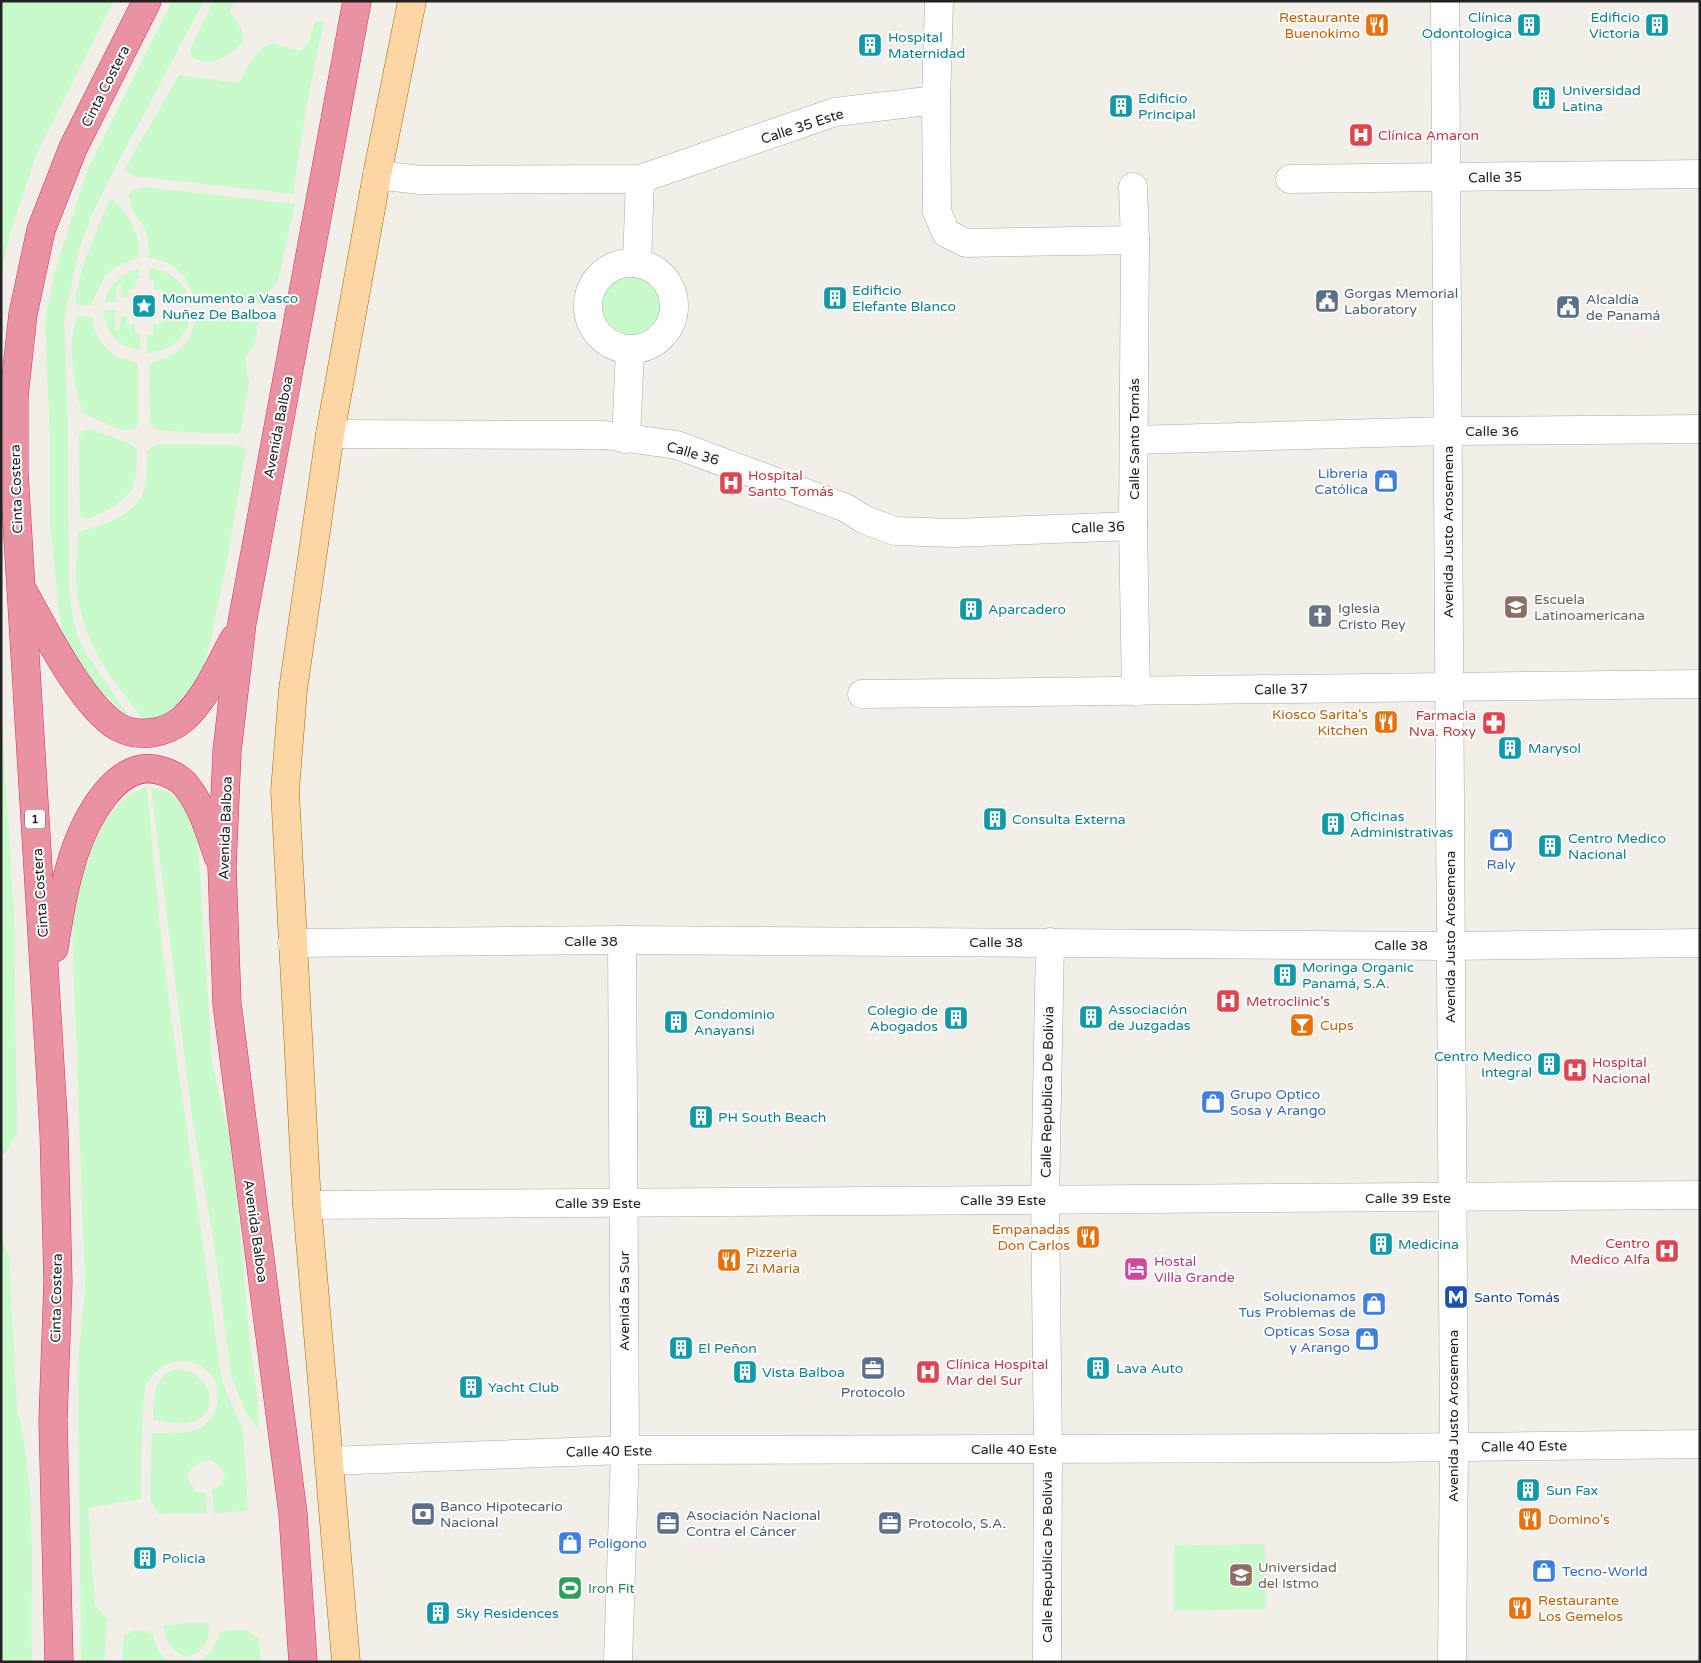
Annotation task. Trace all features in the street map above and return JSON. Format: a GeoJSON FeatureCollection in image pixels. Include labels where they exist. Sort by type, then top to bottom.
{"type":"FeatureCollection","features":[{"type":"Feature","properties":{"kind":"highway","name":"Cinta Costera"},"geometry":{"type":"LineString","coordinates":[[59,1662],[53,1420],[58,1282],[54,1132],[20,588],[14,473],[14,396],[23,314],[41,230],[73,148],[147,1]]}},
{"type":"Feature","properties":{"kind":"highway","name":"Avenida Balboa"},"geometry":{"type":"LineString","coordinates":[[303,1662],[299,1592],[286,1454],[227,1004],[222,867],[227,751],[242,623],[357,1]]}},
{"type":"Feature","properties":{"kind":"highway"},"geometry":{"type":"LineString","coordinates":[[20,588],[60,656],[97,708],[118,727],[136,733],[161,731],[182,720],[199,701],[242,623]]}},
{"type":"Feature","properties":{"kind":"highway"},"geometry":{"type":"LineString","coordinates":[[46,993],[64,890],[74,853],[92,814],[109,789],[124,775],[142,769],[158,769],[174,775],[187,785],[204,818],[222,867]]}},
{"type":"Feature","properties":{"kind":"highway"},"geometry":{"type":"LineString","coordinates":[[299,1592],[310,1662]]}},
{"type":"Feature","properties":{"kind":"main road"},"geometry":{"type":"LineString","coordinates":[[346,1662],[307,1205],[285,791],[293,690],[330,434],[377,175],[412,1]]}},
{"type":"Feature","properties":{"kind":"street"},"geometry":{"type":"LineString","coordinates":[[939,1],[936,100],[937,212],[946,233],[966,243],[1135,240]]}},
{"type":"Feature","properties":{"kind":"street","name":"Avenida Justo Arosemena"},"geometry":{"type":"LineString","coordinates":[[1445,1],[1454,1447],[1452,1662]]}},
{"type":"Feature","properties":{"kind":"street","name":"Calle 35 Este"},"geometry":{"type":"LineString","coordinates":[[377,175],[420,180],[640,179],[835,112],[936,100]]}},
{"type":"Feature","properties":{"kind":"street","name":"Calle 35"},"geometry":{"type":"LineString","coordinates":[[1290,179],[1700,174]]}},
{"type":"Feature","properties":{"kind":"street"},"geometry":{"type":"LineString","coordinates":[[637,264],[640,179]]}},
{"type":"Feature","properties":{"kind":"street","name":"Calle Santo Tomás"},"geometry":{"type":"LineString","coordinates":[[1133,187],[1135,240],[1133,526],[1136,692]]}},
{"type":"Feature","properties":{"kind":"street"},"geometry":{"type":"LineString","coordinates":[[637,264],[651,268],[663,276],[671,288],[674,310],[668,330],[658,340],[645,348],[630,350],[606,342],[594,328],[588,310],[589,297],[594,285],[602,275],[618,266],[637,264]]}},
{"type":"Feature","properties":{"kind":"street"},"geometry":{"type":"LineString","coordinates":[[626,439],[630,350]]}},
{"type":"Feature","properties":{"kind":"street","name":"Calle 36"},"geometry":{"type":"LineString","coordinates":[[1134,440],[1448,431],[1700,429]]}},
{"type":"Feature","properties":{"kind":"street","name":"Calle 36"},"geometry":{"type":"LineString","coordinates":[[330,434],[605,435],[690,449],[846,508],[865,520],[895,531],[953,533],[1133,526]]}},
{"type":"Feature","properties":{"kind":"street","name":"Calle 37"},"geometry":{"type":"LineString","coordinates":[[862,694],[1700,684]]}},
{"type":"Feature","properties":{"kind":"street","name":"Calle 38"},"geometry":{"type":"LineString","coordinates":[[292,943],[622,940],[1450,946],[1700,943]]}},
{"type":"Feature","properties":{"kind":"street","name":"Avenida 5a Sur"},"geometry":{"type":"LineString","coordinates":[[618,1662],[625,1450],[622,940]]}},
{"type":"Feature","properties":{"kind":"street","name":"Calle Republica De Bolivia"},"geometry":{"type":"LineString","coordinates":[[1047,1662],[1048,1449],[1045,1200],[1050,942]]}},
{"type":"Feature","properties":{"kind":"street","name":"Calle 39 Este"},"geometry":{"type":"LineString","coordinates":[[307,1205],[1700,1195]]}},
{"type":"Feature","properties":{"kind":"street","name":"Calle 40 Este"},"geometry":{"type":"LineString","coordinates":[[329,1461],[625,1450],[1454,1447],[1700,1444]]}},
{"type":"Feature","properties":{"kind":"green space"},"geometry":{"type":"Polygon","coordinates":[[[1,1],[114,1],[37,153],[12,227],[1,272],[1,1]]]}},
{"type":"Feature","properties":{"kind":"green space"},"geometry":{"type":"Polygon","coordinates":[[[172,1],[204,1],[91,217],[79,249],[64,322],[68,418],[69,587],[73,617],[77,634],[87,655],[130,718],[96,687],[66,644],[60,620],[50,523],[50,439],[45,321],[54,274],[88,168],[172,1]]]}},
{"type":"Feature","properties":{"kind":"green space"},"geometry":{"type":"Polygon","coordinates":[[[213,1],[234,1],[230,11],[242,30],[243,41],[221,59],[207,62],[200,61],[193,58],[190,50],[213,1]]]}},
{"type":"Feature","properties":{"kind":"green space"},"geometry":{"type":"Polygon","coordinates":[[[315,21],[324,21],[306,108],[293,194],[133,176],[124,170],[179,75],[239,83],[255,55],[271,43],[301,51],[308,43],[315,21]]]}},
{"type":"Feature","properties":{"kind":"green space"},"geometry":{"type":"Polygon","coordinates":[[[144,187],[295,204],[278,281],[259,303],[197,302],[183,275],[170,264],[148,257],[147,236],[133,211],[128,195],[134,190],[144,187]]]}},
{"type":"Feature","properties":{"kind":"green space"},"geometry":{"type":"Polygon","coordinates":[[[112,199],[124,211],[133,225],[138,241],[139,257],[116,267],[105,276],[91,305],[78,305],[75,302],[80,276],[108,202],[112,199]]]}},
{"type":"Feature","properties":{"kind":"green space"},"geometry":{"type":"Polygon","coordinates":[[[149,268],[164,271],[176,278],[185,289],[190,304],[171,303],[170,298],[161,297],[162,290],[154,289],[154,280],[149,279],[149,268]]]}},
{"type":"Feature","properties":{"kind":"green space"},"geometry":{"type":"Polygon","coordinates":[[[139,269],[139,279],[135,279],[136,288],[129,289],[128,297],[122,297],[121,285],[117,286],[116,302],[104,303],[109,290],[121,277],[139,269]]]}},
{"type":"Feature","properties":{"kind":"green space"},"geometry":{"type":"Polygon","coordinates":[[[628,272],[640,272],[657,281],[664,292],[666,304],[664,316],[657,327],[640,336],[628,336],[616,331],[607,322],[602,310],[602,298],[607,286],[616,277],[628,272]]]}},
{"type":"Feature","properties":{"kind":"green space"},"geometry":{"type":"Polygon","coordinates":[[[103,310],[116,310],[115,330],[119,330],[121,317],[127,316],[126,324],[135,324],[135,333],[141,334],[140,350],[119,342],[114,337],[107,325],[103,310]]]}},
{"type":"Feature","properties":{"kind":"green space"},"geometry":{"type":"Polygon","coordinates":[[[78,316],[93,317],[97,335],[109,351],[120,358],[138,364],[138,423],[135,429],[121,430],[83,413],[74,378],[72,350],[74,325],[78,316]]]}},
{"type":"Feature","properties":{"kind":"green space"},"geometry":{"type":"Polygon","coordinates":[[[162,317],[189,319],[188,326],[185,333],[168,347],[147,353],[147,335],[153,335],[153,324],[161,324],[162,317]]]}},
{"type":"Feature","properties":{"kind":"green space"},"geometry":{"type":"Polygon","coordinates":[[[197,319],[258,322],[255,344],[245,358],[249,383],[241,430],[237,434],[163,431],[154,428],[150,423],[149,366],[155,361],[166,358],[178,351],[186,342],[197,319]]]}},
{"type":"Feature","properties":{"kind":"green space"},"geometry":{"type":"Polygon","coordinates":[[[91,429],[130,444],[137,450],[135,481],[128,494],[115,505],[87,519],[80,517],[79,437],[82,431],[91,429]]]}},
{"type":"Feature","properties":{"kind":"green space"},"geometry":{"type":"Polygon","coordinates":[[[157,444],[238,445],[246,450],[222,585],[203,667],[185,700],[173,710],[150,722],[142,719],[110,676],[95,649],[86,629],[80,608],[75,572],[78,532],[107,523],[133,507],[140,499],[144,490],[147,451],[157,444]]]}},
{"type":"Feature","properties":{"kind":"green space"},"geometry":{"type":"Polygon","coordinates":[[[1,705],[14,916],[17,1134],[6,1152],[1,1155],[1,705]]]}},
{"type":"Feature","properties":{"kind":"green space"},"geometry":{"type":"Polygon","coordinates":[[[147,787],[162,948],[180,1081],[222,1381],[243,1431],[248,1511],[214,1513],[212,1491],[222,1483],[225,1475],[221,1468],[211,1460],[196,1465],[187,1477],[196,1492],[206,1493],[207,1513],[158,1514],[150,1500],[152,1433],[187,1432],[201,1428],[214,1413],[218,1394],[215,1381],[207,1370],[196,1364],[183,1361],[169,1363],[157,1371],[147,1384],[145,1392],[142,1421],[141,1499],[88,1508],[95,1605],[107,1620],[104,1662],[81,1662],[78,1363],[85,1288],[72,924],[86,865],[104,824],[116,807],[131,794],[147,787]]]}},
{"type":"Feature","properties":{"kind":"green space"},"geometry":{"type":"Polygon","coordinates":[[[151,787],[168,792],[180,801],[197,829],[212,1061],[229,1136],[238,1204],[248,1324],[258,1404],[258,1429],[245,1411],[231,1376],[214,1243],[192,1118],[151,787]]]}},
{"type":"Feature","properties":{"kind":"green space"},"geometry":{"type":"Polygon","coordinates":[[[1,1238],[9,1256],[17,1409],[24,1439],[28,1470],[32,1534],[32,1662],[1,1662],[1,1238]]]}},
{"type":"Feature","properties":{"kind":"green space"},"geometry":{"type":"Polygon","coordinates":[[[179,1369],[201,1379],[207,1387],[209,1405],[205,1413],[198,1419],[188,1423],[153,1420],[156,1388],[159,1381],[170,1371],[179,1369]]]}},
{"type":"Feature","properties":{"kind":"green space"},"geometry":{"type":"Polygon","coordinates":[[[1265,1544],[1266,1609],[1174,1611],[1174,1545],[1265,1544]]]}},
{"type":"Feature","properties":{"kind":"green space"},"geometry":{"type":"Polygon","coordinates":[[[209,1622],[205,1645],[192,1655],[185,1657],[180,1654],[172,1648],[167,1640],[164,1625],[209,1622]]]}},
{"type":"Feature","properties":{"kind":"green space"},"geometry":{"type":"Polygon","coordinates":[[[136,1630],[146,1631],[153,1635],[159,1652],[173,1662],[122,1662],[124,1635],[136,1630]]]}},
{"type":"Feature","properties":{"kind":"green space"},"geometry":{"type":"Polygon","coordinates":[[[247,1630],[259,1639],[261,1662],[199,1662],[212,1649],[219,1632],[247,1630]]]}},
{"type":"Feature","properties":{"kind":"place","name":"Restaurante Buenokimo"},"geometry":{"type":"Point","coordinates":[1377,25]}},
{"type":"Feature","properties":{"kind":"place","name":"Clínica Odontologica"},"geometry":{"type":"Point","coordinates":[1529,25]}},
{"type":"Feature","properties":{"kind":"place","name":"Edificio Victoria"},"geometry":{"type":"Point","coordinates":[1657,25]}},
{"type":"Feature","properties":{"kind":"place","name":"Hospital Maternidad"},"geometry":{"type":"Point","coordinates":[870,45]}},
{"type":"Feature","properties":{"kind":"place","name":"Universidad Latina"},"geometry":{"type":"Point","coordinates":[1544,98]}},
{"type":"Feature","properties":{"kind":"place","name":"Edificio Principal"},"geometry":{"type":"Point","coordinates":[1121,106]}},
{"type":"Feature","properties":{"kind":"place","name":"Clínica Amaron"},"geometry":{"type":"Point","coordinates":[1361,135]}},
{"type":"Feature","properties":{"kind":"place","name":"Edificio Elefante Blanco"},"geometry":{"type":"Point","coordinates":[835,298]}},
{"type":"Feature","properties":{"kind":"place","name":"Gorgas Memorial Laboratory"},"geometry":{"type":"Point","coordinates":[1327,301]}},
{"type":"Feature","properties":{"kind":"place","name":"Monumento a Vasco Nuñez De Balboa"},"geometry":{"type":"Point","coordinates":[144,306]}},
{"type":"Feature","properties":{"kind":"place","name":"Alcaldía de Panamá"},"geometry":{"type":"Point","coordinates":[1568,307]}},
{"type":"Feature","properties":{"kind":"place","name":"Libreria Católica"},"geometry":{"type":"Point","coordinates":[1386,481]}},
{"type":"Feature","properties":{"kind":"place","name":"Hospital Santo Tomás"},"geometry":{"type":"Point","coordinates":[731,483]}},
{"type":"Feature","properties":{"kind":"place","name":"Escuela Latinoamericana"},"geometry":{"type":"Point","coordinates":[1516,607]}},
{"type":"Feature","properties":{"kind":"place","name":"Aparcadero"},"geometry":{"type":"Point","coordinates":[971,609]}},
{"type":"Feature","properties":{"kind":"place","name":"Iglesia Cristo Rey"},"geometry":{"type":"Point","coordinates":[1320,616]}},
{"type":"Feature","properties":{"kind":"place","name":"Kiosco Sarita's Kitchen"},"geometry":{"type":"Point","coordinates":[1386,722]}},
{"type":"Feature","properties":{"kind":"place","name":"Farmacia Nva. Roxy"},"geometry":{"type":"Point","coordinates":[1494,723]}},
{"type":"Feature","properties":{"kind":"place","name":"Marysol"},"geometry":{"type":"Point","coordinates":[1510,748]}},
{"type":"Feature","properties":{"kind":"place","name":"Consulta Externa"},"geometry":{"type":"Point","coordinates":[995,819]}},
{"type":"Feature","properties":{"kind":"place","name":"Oficinas Administrativas"},"geometry":{"type":"Point","coordinates":[1333,824]}},
{"type":"Feature","properties":{"kind":"place","name":"Raly"},"geometry":{"type":"Point","coordinates":[1501,840]}},
{"type":"Feature","properties":{"kind":"place","name":"Centro Medico Nacional"},"geometry":{"type":"Point","coordinates":[1550,846]}},
{"type":"Feature","properties":{"kind":"place","name":"Moringa Organic Panamá, S.A."},"geometry":{"type":"Point","coordinates":[1285,975]}},
{"type":"Feature","properties":{"kind":"place","name":"Metroclinic's"},"geometry":{"type":"Point","coordinates":[1228,1001]}},
{"type":"Feature","properties":{"kind":"place","name":"Associación de Juzgadas"},"geometry":{"type":"Point","coordinates":[1091,1017]}},
{"type":"Feature","properties":{"kind":"place","name":"Colegio de Abogados"},"geometry":{"type":"Point","coordinates":[956,1018]}},
{"type":"Feature","properties":{"kind":"place","name":"Condominio Anayansi"},"geometry":{"type":"Point","coordinates":[676,1022]}},
{"type":"Feature","properties":{"kind":"place","name":"Cups"},"geometry":{"type":"Point","coordinates":[1302,1025]}},
{"type":"Feature","properties":{"kind":"place","name":"Centro Medico Integral"},"geometry":{"type":"Point","coordinates":[1549,1064]}},
{"type":"Feature","properties":{"kind":"place","name":"Hospital Nacional"},"geometry":{"type":"Point","coordinates":[1575,1070]}},
{"type":"Feature","properties":{"kind":"place","name":"Grupo Optico Sosa y Arango"},"geometry":{"type":"Point","coordinates":[1213,1102]}},
{"type":"Feature","properties":{"kind":"place","name":"PH South Beach"},"geometry":{"type":"Point","coordinates":[701,1117]}},
{"type":"Feature","properties":{"kind":"place","name":"Empanadas Don Carlos"},"geometry":{"type":"Point","coordinates":[1088,1237]}},
{"type":"Feature","properties":{"kind":"place","name":"Medicina"},"geometry":{"type":"Point","coordinates":[1381,1244]}},
{"type":"Feature","properties":{"kind":"place","name":"Centro Medico Alfa"},"geometry":{"type":"Point","coordinates":[1667,1251]}},
{"type":"Feature","properties":{"kind":"place","name":"Pizzeria Zi Maria"},"geometry":{"type":"Point","coordinates":[729,1260]}},
{"type":"Feature","properties":{"kind":"place","name":"Hostal Villa Grande"},"geometry":{"type":"Point","coordinates":[1136,1269]}},
{"type":"Feature","properties":{"kind":"place","name":"Santo Tomás"},"geometry":{"type":"Point","coordinates":[1456,1297]}},
{"type":"Feature","properties":{"kind":"place","name":"Solucionamos Tus Problemas de"},"geometry":{"type":"Point","coordinates":[1374,1304]}},
{"type":"Feature","properties":{"kind":"place","name":"Opticas Sosa y Arango"},"geometry":{"type":"Point","coordinates":[1367,1339]}},
{"type":"Feature","properties":{"kind":"place","name":"El Peñon"},"geometry":{"type":"Point","coordinates":[681,1348]}},
{"type":"Feature","properties":{"kind":"place","name":"Protocolo"},"geometry":{"type":"Point","coordinates":[873,1368]}},
{"type":"Feature","properties":{"kind":"place","name":"Lava Auto"},"geometry":{"type":"Point","coordinates":[1098,1368]}},
{"type":"Feature","properties":{"kind":"place","name":"Vista Balboa"},"geometry":{"type":"Point","coordinates":[745,1372]}},
{"type":"Feature","properties":{"kind":"place","name":"Clínica Hospital Mar del Sur"},"geometry":{"type":"Point","coordinates":[928,1372]}},
{"type":"Feature","properties":{"kind":"place","name":"Yacht Club"},"geometry":{"type":"Point","coordinates":[471,1387]}},
{"type":"Feature","properties":{"kind":"place","name":"Sun Fax"},"geometry":{"type":"Point","coordinates":[1528,1490]}},
{"type":"Feature","properties":{"kind":"place","name":"Banco Hipotecario Nacional"},"geometry":{"type":"Point","coordinates":[423,1514]}},
{"type":"Feature","properties":{"kind":"place","name":"Domino's"},"geometry":{"type":"Point","coordinates":[1530,1519]}},
{"type":"Feature","properties":{"kind":"place","name":"Asociación Nacional Contra el Cáncer"},"geometry":{"type":"Point","coordinates":[668,1523]}},
{"type":"Feature","properties":{"kind":"place","name":"Protocolo, S.A."},"geometry":{"type":"Point","coordinates":[890,1523]}},
{"type":"Feature","properties":{"kind":"place","name":"Poligono"},"geometry":{"type":"Point","coordinates":[570,1543]}},
{"type":"Feature","properties":{"kind":"place","name":"Policia"},"geometry":{"type":"Point","coordinates":[145,1558]}},
{"type":"Feature","properties":{"kind":"place","name":"Tecno-World"},"geometry":{"type":"Point","coordinates":[1544,1571]}},
{"type":"Feature","properties":{"kind":"place","name":"Universidad del Istmo"},"geometry":{"type":"Point","coordinates":[1241,1575]}},
{"type":"Feature","properties":{"kind":"place","name":"Iron Fit"},"geometry":{"type":"Point","coordinates":[570,1588]}},
{"type":"Feature","properties":{"kind":"place","name":"Restaurante Los Gemelos"},"geometry":{"type":"Point","coordinates":[1520,1608]}},
{"type":"Feature","properties":{"kind":"place","name":"Sky Residences"},"geometry":{"type":"Point","coordinates":[438,1613]}}]}
